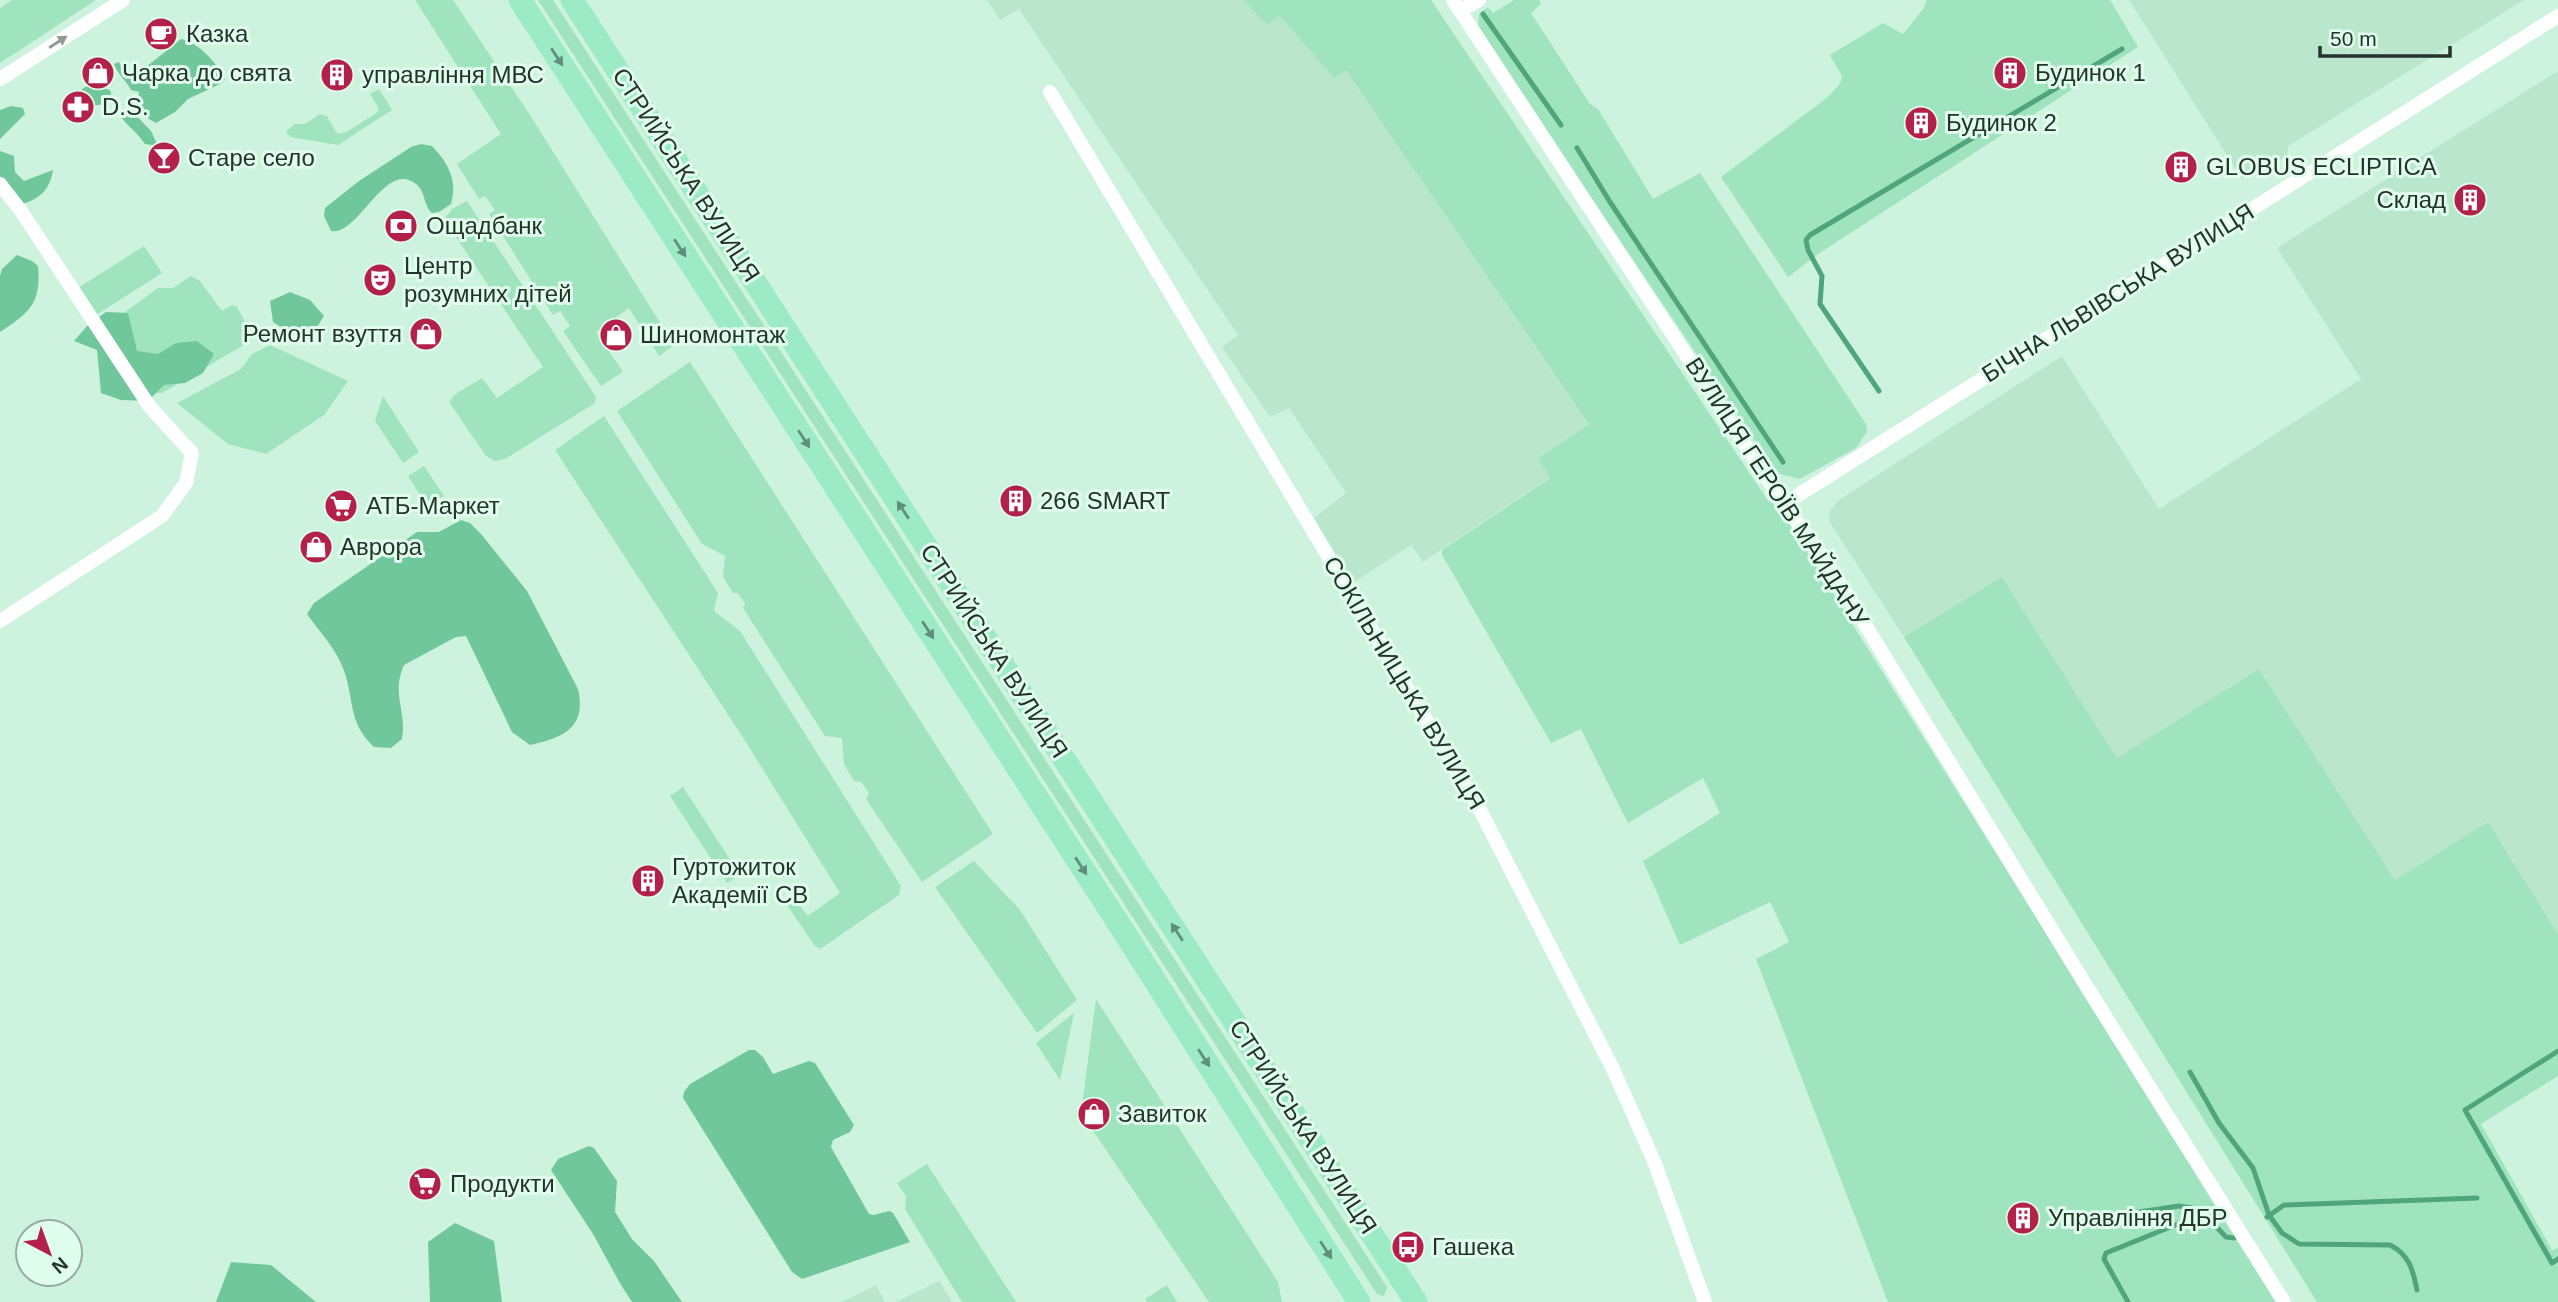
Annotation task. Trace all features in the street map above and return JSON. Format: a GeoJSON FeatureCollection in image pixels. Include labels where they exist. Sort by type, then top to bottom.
{"type":"FeatureCollection","features":[{"type":"Feature","properties":{"kind":"main road","name":"СТРИЙСЬКА ВУЛИЦЯ"},"geometry":{"type":"LineString","coordinates":[[520,0],[1096,889],[1359,1302]]}},
{"type":"Feature","properties":{"kind":"main road","name":"СТРИЙСЬКА ВУЛИЦЯ"},"geometry":{"type":"LineString","coordinates":[[572,0],[1412,1300]]}},
{"type":"Feature","properties":{"kind":"street"},"geometry":{"type":"LineString","coordinates":[[0,79],[122,0]]}},
{"type":"Feature","properties":{"kind":"street"},"geometry":{"type":"LineString","coordinates":[[1457,6],[1479,0]]}},
{"type":"Feature","properties":{"kind":"street","name":"ВУЛИЦЯ ГЕРОЇВ МАЙДАНУ"},"geometry":{"type":"LineString","coordinates":[[1457,6],[1784,504],[1828,564],[2284,1302]]}},
{"type":"Feature","properties":{"kind":"street","name":"БІЧНА ЛЬВІВСЬКА ВУЛИЦЯ"},"geometry":{"type":"LineString","coordinates":[[1784,504],[2558,16]]}},
{"type":"Feature","properties":{"kind":"street","name":"СОКІЛЬНИЦЬКА ВУЛИЦЯ"},"geometry":{"type":"LineString","coordinates":[[1050,92],[1479,808],[1618,1081],[1654,1161],[1705,1302]]}},
{"type":"Feature","properties":{"kind":"street"},"geometry":{"type":"LineString","coordinates":[[0,184],[21,211],[150,407],[192,453],[186,483],[162,516],[0,621]]}},
{"type":"Feature","properties":{"kind":"shaded area"},"geometry":{"type":"Polygon","coordinates":[[[12,0],[96,0],[0,63],[0,8],[12,0]]]}},
{"type":"Feature","properties":{"kind":"shaded area"},"geometry":{"type":"Polygon","coordinates":[[[415,0],[453,0],[530,115],[674,345],[659,356],[629,308],[596,332],[623,372],[601,386],[563,331],[570,326],[560,311],[553,315],[489,214],[495,210],[485,196],[479,199],[457,164],[501,134],[415,0]]]}},
{"type":"Feature","properties":{"kind":"shaded area"},"geometry":{"type":"Polygon","coordinates":[[[538,0],[553,0],[1387,1287],[1384,1296],[1377,1294],[538,0]]]}},
{"type":"Feature","properties":{"kind":"shaded area"},"geometry":{"type":"Polygon","coordinates":[[[987,0],[1243,0],[1267,25],[1280,15],[1334,78],[1346,69],[1589,426],[1538,458],[1550,477],[1423,562],[1411,545],[1353,583],[1314,518],[1346,493],[1289,408],[1270,417],[1222,347],[1238,335],[1019,9],[1000,20],[987,0]]]}},
{"type":"Feature","properties":{"kind":"shaded area"},"geometry":{"type":"Polygon","coordinates":[[[1243,0],[1431,0],[1769,502],[1774,499],[2277,1302],[1888,1302],[1756,959],[1789,942],[1770,902],[1680,945],[1643,861],[1720,813],[1703,778],[1628,823],[1581,729],[1551,743],[1442,555],[1442,550],[1550,478],[1538,458],[1589,425],[1346,70],[1334,78],[1280,16],[1267,25],[1243,0]]]}},
{"type":"Feature","properties":{"kind":"shaded area"},"geometry":{"type":"Polygon","coordinates":[[[1514,0],[1539,0],[1541,4],[1531,13],[1590,104],[1598,109],[1653,199],[1700,173],[1866,424],[1867,432],[1856,448],[1800,479],[1780,474],[1771,465],[1478,29],[1479,14],[1488,7],[1493,13],[1514,0]]]}},
{"type":"Feature","properties":{"kind":"shaded area"},"geometry":{"type":"Polygon","coordinates":[[[1927,0],[2110,0],[2138,47],[1818,254],[1788,277],[1721,177],[1828,97],[1840,84],[1842,76],[1830,55],[1883,23],[1903,34],[1924,8],[1927,0]]]}},
{"type":"Feature","properties":{"kind":"shaded area"},"geometry":{"type":"Polygon","coordinates":[[[2129,0],[2524,0],[2288,146],[2287,156],[2242,179],[2129,0]]]}},
{"type":"Feature","properties":{"kind":"shaded area"},"geometry":{"type":"Polygon","coordinates":[[[2558,71],[2558,934],[2488,822],[2395,880],[2259,669],[2117,758],[2003,578],[1904,637],[1829,521],[1830,511],[1839,500],[2062,356],[2159,509],[2361,379],[2277,248],[2558,71]]]}},
{"type":"Feature","properties":{"kind":"shaded area"},"geometry":{"type":"Polygon","coordinates":[[[379,89],[392,110],[338,145],[290,137],[286,131],[295,124],[305,124],[320,114],[327,116],[336,132],[340,134],[348,131],[378,112],[370,94],[379,89]]]}},
{"type":"Feature","properties":{"kind":"shaded area"},"geometry":{"type":"Polygon","coordinates":[[[467,201],[596,397],[595,403],[505,459],[495,461],[486,456],[449,402],[457,393],[482,378],[497,398],[543,367],[444,219],[452,209],[467,201]]]}},
{"type":"Feature","properties":{"kind":"shaded area"},"geometry":{"type":"Polygon","coordinates":[[[144,246],[162,273],[96,315],[78,288],[144,246]]]}},
{"type":"Feature","properties":{"kind":"shaded area"},"geometry":{"type":"Polygon","coordinates":[[[191,276],[200,281],[222,311],[232,305],[237,307],[253,337],[249,342],[162,393],[151,393],[110,323],[158,288],[173,288],[191,276]]]}},
{"type":"Feature","properties":{"kind":"shaded area"},"geometry":{"type":"Polygon","coordinates":[[[270,345],[348,381],[324,415],[266,454],[228,444],[177,403],[241,369],[252,354],[270,345]]]}},
{"type":"Feature","properties":{"kind":"shaded area"},"geometry":{"type":"Polygon","coordinates":[[[690,362],[993,834],[922,882],[866,799],[869,793],[861,782],[854,781],[844,764],[842,738],[825,736],[743,608],[745,604],[738,593],[733,593],[723,577],[725,556],[702,544],[617,411],[690,362]]]}},
{"type":"Feature","properties":{"kind":"shaded area"},"geometry":{"type":"Polygon","coordinates":[[[383,396],[419,452],[403,463],[375,421],[383,396]]]}},
{"type":"Feature","properties":{"kind":"shaded area"},"geometry":{"type":"Polygon","coordinates":[[[604,416],[718,593],[714,611],[740,631],[901,886],[899,895],[820,949],[815,946],[785,902],[793,897],[808,916],[840,893],[744,739],[555,450],[604,416]]]}},
{"type":"Feature","properties":{"kind":"shaded area"},"geometry":{"type":"Polygon","coordinates":[[[424,466],[444,496],[427,506],[408,476],[424,466]]]}},
{"type":"Feature","properties":{"kind":"shaded area"},"geometry":{"type":"Polygon","coordinates":[[[2002,577],[2117,758],[2259,669],[2395,880],[2488,822],[2558,934],[2558,1076],[2481,1124],[2552,1250],[2558,1248],[2558,1302],[2317,1302],[1904,637],[2002,577]]]}},
{"type":"Feature","properties":{"kind":"shaded area"},"geometry":{"type":"Polygon","coordinates":[[[683,787],[740,875],[727,883],[670,796],[683,787]]]}},
{"type":"Feature","properties":{"kind":"shaded area"},"geometry":{"type":"Polygon","coordinates":[[[974,861],[1020,910],[1077,1000],[1037,1033],[935,887],[974,861]]]}},
{"type":"Feature","properties":{"kind":"shaded area"},"geometry":{"type":"Polygon","coordinates":[[[1096,999],[1278,1282],[1282,1302],[1209,1302],[1081,1113],[1096,999]]]}},
{"type":"Feature","properties":{"kind":"shaded area"},"geometry":{"type":"Polygon","coordinates":[[[1074,1013],[1060,1080],[1036,1043],[1074,1013]]]}},
{"type":"Feature","properties":{"kind":"shaded area"},"geometry":{"type":"Polygon","coordinates":[[[927,1164],[1016,1302],[962,1302],[905,1209],[906,1196],[897,1183],[927,1164]]]}},
{"type":"Feature","properties":{"kind":"shaded area"},"geometry":{"type":"Polygon","coordinates":[[[939,1281],[952,1302],[896,1302],[939,1281]]]}},
{"type":"Feature","properties":{"kind":"shaded area"},"geometry":{"type":"Polygon","coordinates":[[[876,1285],[885,1302],[842,1302],[876,1285]]]}},
{"type":"Feature","properties":{"kind":"shaded area"},"geometry":{"type":"Polygon","coordinates":[[[1167,1285],[1177,1302],[1147,1302],[1145,1299],[1167,1285]]]}},
{"type":"Feature","properties":{"kind":"green space"},"geometry":{"type":"Polygon","coordinates":[[[181,39],[194,44],[206,54],[225,79],[188,99],[175,112],[156,123],[142,115],[137,108],[139,92],[131,90],[114,64],[119,62],[123,70],[132,74],[146,67],[181,39]]]}},
{"type":"Feature","properties":{"kind":"green space"},"geometry":{"type":"Polygon","coordinates":[[[96,86],[110,90],[112,98],[104,104],[93,106],[77,93],[85,87],[96,86]]]}},
{"type":"Feature","properties":{"kind":"green space"},"geometry":{"type":"Polygon","coordinates":[[[11,106],[23,108],[25,114],[0,139],[0,110],[11,106]]]}},
{"type":"Feature","properties":{"kind":"green space"},"geometry":{"type":"Polygon","coordinates":[[[129,108],[151,131],[158,146],[145,144],[118,113],[129,108]]]}},
{"type":"Feature","properties":{"kind":"green space"},"geometry":{"type":"Polygon","coordinates":[[[421,144],[432,146],[447,165],[453,187],[451,204],[432,213],[419,187],[405,179],[393,182],[383,189],[351,223],[341,230],[331,231],[324,216],[325,208],[359,181],[411,147],[421,144]]]}},
{"type":"Feature","properties":{"kind":"green space"},"geometry":{"type":"Polygon","coordinates":[[[0,151],[14,156],[15,172],[24,181],[53,170],[44,192],[23,204],[0,189],[0,151]]]}},
{"type":"Feature","properties":{"kind":"green space"},"geometry":{"type":"Polygon","coordinates":[[[17,255],[38,266],[38,290],[26,312],[0,332],[0,276],[2,269],[17,255]]]}},
{"type":"Feature","properties":{"kind":"green space"},"geometry":{"type":"Polygon","coordinates":[[[290,292],[310,300],[324,316],[313,333],[291,334],[273,322],[270,301],[290,292]]]}},
{"type":"Feature","properties":{"kind":"green space"},"geometry":{"type":"Polygon","coordinates":[[[106,312],[128,313],[137,351],[158,354],[176,343],[197,341],[214,354],[203,373],[185,383],[164,385],[148,401],[121,400],[101,393],[97,350],[74,341],[88,325],[106,312]]]}},
{"type":"Feature","properties":{"kind":"green space"},"geometry":{"type":"Polygon","coordinates":[[[461,520],[470,523],[481,534],[527,591],[578,689],[579,713],[570,729],[553,739],[530,745],[512,732],[466,636],[456,637],[404,665],[399,685],[402,739],[391,748],[374,747],[365,738],[355,719],[347,679],[340,661],[307,614],[314,603],[417,532],[439,532],[461,520]]]}},
{"type":"Feature","properties":{"kind":"green space"},"geometry":{"type":"Polygon","coordinates":[[[749,1050],[755,1050],[763,1057],[773,1074],[809,1061],[815,1063],[854,1125],[850,1132],[833,1140],[831,1147],[869,1214],[889,1211],[893,1213],[910,1242],[802,1279],[792,1272],[683,1098],[690,1084],[749,1050]]]}},
{"type":"Feature","properties":{"kind":"green space"},"geometry":{"type":"Polygon","coordinates":[[[589,1146],[594,1148],[617,1181],[615,1212],[632,1239],[654,1261],[682,1302],[632,1302],[593,1234],[551,1170],[558,1159],[589,1146]]]}},
{"type":"Feature","properties":{"kind":"green space"},"geometry":{"type":"Polygon","coordinates":[[[455,1223],[494,1241],[502,1302],[430,1302],[428,1242],[455,1223]]]}},
{"type":"Feature","properties":{"kind":"green space"},"geometry":{"type":"Polygon","coordinates":[[[231,1262],[271,1265],[316,1302],[216,1302],[231,1262]]]}},
{"type":"Feature","properties":{"kind":"waterway"},"geometry":{"type":"LineString","coordinates":[[1483,14],[1561,125]]}},
{"type":"Feature","properties":{"kind":"waterway"},"geometry":{"type":"LineString","coordinates":[[1879,391],[1820,304],[1822,276],[1808,250],[1806,240],[1810,235],[2122,49]]}},
{"type":"Feature","properties":{"kind":"waterway"},"geometry":{"type":"LineString","coordinates":[[1577,148],[1783,462]]}},
{"type":"Feature","properties":{"kind":"waterway"},"geometry":{"type":"LineString","coordinates":[[2558,1051],[2465,1110],[2552,1263],[2558,1259]]}},
{"type":"Feature","properties":{"kind":"waterway"},"geometry":{"type":"LineString","coordinates":[[2190,1072],[2219,1123],[2253,1168],[2269,1215],[2282,1233],[2299,1244],[2390,1245],[2406,1259],[2417,1290]]}},
{"type":"Feature","properties":{"kind":"waterway"},"geometry":{"type":"LineString","coordinates":[[2267,1217],[2284,1205],[2477,1198]]}},
{"type":"Feature","properties":{"kind":"waterway"},"geometry":{"type":"LineString","coordinates":[[2106,1217],[2179,1206],[2192,1208],[2200,1215]]}},
{"type":"Feature","properties":{"kind":"waterway"},"geometry":{"type":"LineString","coordinates":[[2128,1302],[2104,1259],[2106,1253],[2200,1215],[2209,1219],[2226,1237],[2234,1238]]}},
{"type":"Feature","properties":{"kind":"place","name":"Казка"},"geometry":{"type":"Point","coordinates":[161,34]}},
{"type":"Feature","properties":{"kind":"place","name":"Чарка до свята"},"geometry":{"type":"Point","coordinates":[98,73]}},
{"type":"Feature","properties":{"kind":"place","name":"Будинок 1"},"geometry":{"type":"Point","coordinates":[2010,73]}},
{"type":"Feature","properties":{"kind":"place","name":"управління МВС"},"geometry":{"type":"Point","coordinates":[337,75]}},
{"type":"Feature","properties":{"kind":"place","name":"D.S."},"geometry":{"type":"Point","coordinates":[78,107]}},
{"type":"Feature","properties":{"kind":"place","name":"Будинок 2"},"geometry":{"type":"Point","coordinates":[1921,123]}},
{"type":"Feature","properties":{"kind":"place","name":"Старе село"},"geometry":{"type":"Point","coordinates":[164,158]}},
{"type":"Feature","properties":{"kind":"place","name":"GLOBUS ECLIPTICA"},"geometry":{"type":"Point","coordinates":[2181,167]}},
{"type":"Feature","properties":{"kind":"place","name":"Склад"},"geometry":{"type":"Point","coordinates":[2470,200]}},
{"type":"Feature","properties":{"kind":"place","name":"Ощадбанк"},"geometry":{"type":"Point","coordinates":[401,226]}},
{"type":"Feature","properties":{"kind":"place","name":"Центр розумних дітей"},"geometry":{"type":"Point","coordinates":[380,280]}},
{"type":"Feature","properties":{"kind":"place","name":"Ремонт взуття"},"geometry":{"type":"Point","coordinates":[426,334]}},
{"type":"Feature","properties":{"kind":"place","name":"Шиномонтаж"},"geometry":{"type":"Point","coordinates":[616,335]}},
{"type":"Feature","properties":{"kind":"place","name":"266 SMART"},"geometry":{"type":"Point","coordinates":[1016,501]}},
{"type":"Feature","properties":{"kind":"place","name":"АТБ-Маркет"},"geometry":{"type":"Point","coordinates":[341,506]}},
{"type":"Feature","properties":{"kind":"place","name":"Аврора"},"geometry":{"type":"Point","coordinates":[316,547]}},
{"type":"Feature","properties":{"kind":"place","name":"Гуртожиток Академії СВ"},"geometry":{"type":"Point","coordinates":[648,881]}},
{"type":"Feature","properties":{"kind":"place","name":"Завиток"},"geometry":{"type":"Point","coordinates":[1094,1114]}},
{"type":"Feature","properties":{"kind":"place","name":"Продукти"},"geometry":{"type":"Point","coordinates":[425,1184]}},
{"type":"Feature","properties":{"kind":"place","name":"Управління ДБР"},"geometry":{"type":"Point","coordinates":[2023,1218]}},
{"type":"Feature","properties":{"kind":"place","name":"Гашека"},"geometry":{"type":"Point","coordinates":[1408,1247]}}]}
